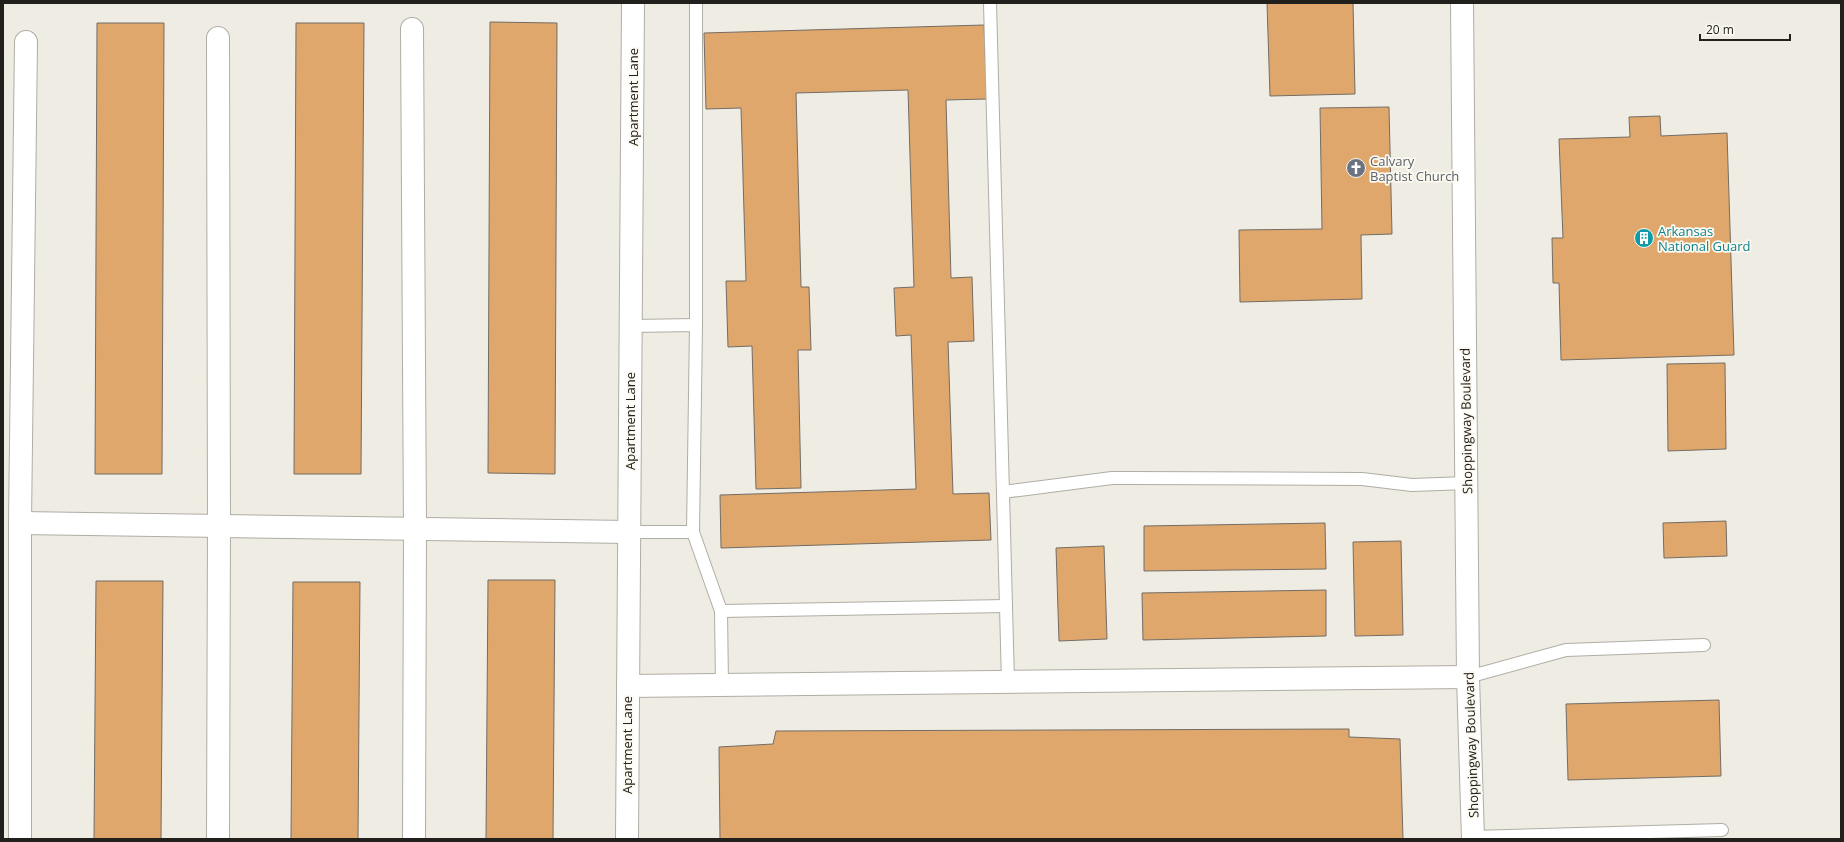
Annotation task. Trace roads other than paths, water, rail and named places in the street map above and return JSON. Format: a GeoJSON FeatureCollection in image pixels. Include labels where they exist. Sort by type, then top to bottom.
{"type":"FeatureCollection","features":[{"type":"Feature","properties":{"kind":"street","name":"Apartment Lane"},"geometry":{"type":"LineString","coordinates":[[627,839],[634,3]]}},
{"type":"Feature","properties":{"kind":"street","name":"Shoppingway Boulevard"},"geometry":{"type":"LineString","coordinates":[[1462,3],[1468,678],[1473,838]]}},
{"type":"Feature","properties":{"kind":"street"},"geometry":{"type":"LineString","coordinates":[[412,29],[415,528],[414,839]]}},
{"type":"Feature","properties":{"kind":"street"},"geometry":{"type":"LineString","coordinates":[[218,38],[220,525],[218,839]]}},
{"type":"Feature","properties":{"kind":"street"},"geometry":{"type":"LineString","coordinates":[[20,839],[20,523],[26,42]]}},
{"type":"Feature","properties":{"kind":"street"},"geometry":{"type":"LineString","coordinates":[[20,523],[629,532]]}},
{"type":"Feature","properties":{"kind":"street"},"geometry":{"type":"LineString","coordinates":[[628,686],[1468,678]]}},
{"type":"Feature","properties":{"kind":"lane"},"geometry":{"type":"LineString","coordinates":[[696,3],[696,325],[693,532],[721,611],[722,685]]}},
{"type":"Feature","properties":{"kind":"lane"},"geometry":{"type":"LineString","coordinates":[[990,3],[1008,682]]}},
{"type":"Feature","properties":{"kind":"lane"},"geometry":{"type":"LineString","coordinates":[[631,326],[696,325]]}},
{"type":"Feature","properties":{"kind":"lane"},"geometry":{"type":"LineString","coordinates":[[1002,492],[1122,478],[1362,479],[1412,485],[1467,483]]}},
{"type":"Feature","properties":{"kind":"lane"},"geometry":{"type":"LineString","coordinates":[[629,532],[693,532]]}},
{"type":"Feature","properties":{"kind":"lane"},"geometry":{"type":"LineString","coordinates":[[721,611],[1006,606]]}},
{"type":"Feature","properties":{"kind":"lane"},"geometry":{"type":"LineString","coordinates":[[1468,678],[1566,650],[1704,645]]}},
{"type":"Feature","properties":{"kind":"lane"},"geometry":{"type":"LineString","coordinates":[[1473,838],[1722,830]]}},
{"type":"Feature","properties":{"kind":"place","name":"Calvary Baptist Church"},"geometry":{"type":"Point","coordinates":[1356,168]}},
{"type":"Feature","properties":{"kind":"place","name":"Arkansas National Guard"},"geometry":{"type":"Point","coordinates":[1644,238]}}]}
